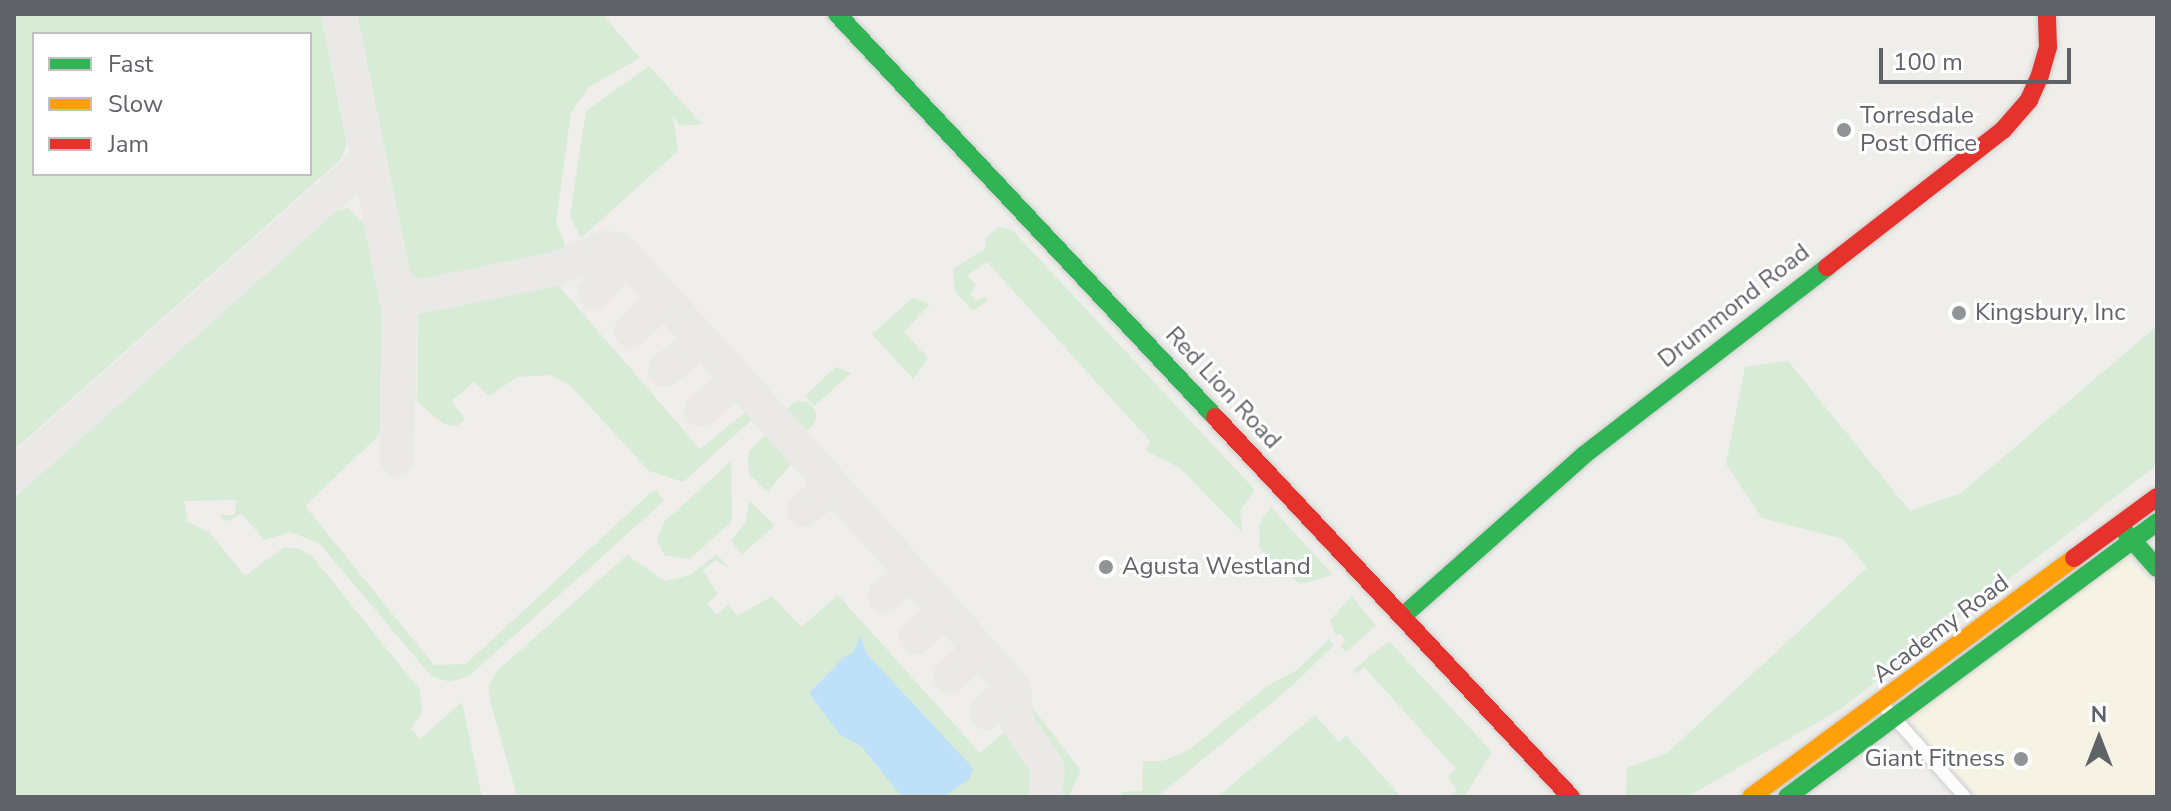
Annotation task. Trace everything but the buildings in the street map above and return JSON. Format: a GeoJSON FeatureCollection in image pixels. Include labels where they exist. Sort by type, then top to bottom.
{"type":"FeatureCollection","features":[{"type":"Feature","properties":{"kind":"street","name":"Red Lion Road"},"geometry":{"type":"LineString","coordinates":[[837,14],[1404,615],[1571,797]]}},
{"type":"Feature","properties":{"kind":"street","name":"Drummond Road"},"geometry":{"type":"LineString","coordinates":[[1404,615],[1584,455],[2003,130],[2029,100],[2040,75],[2048,47],[2047,14]]}},
{"type":"Feature","properties":{"kind":"street","name":"Academy Road"},"geometry":{"type":"LineString","coordinates":[[1751,797],[1882,704],[2157,497]]}},
{"type":"Feature","properties":{"kind":"street","name":"Academy Road"},"geometry":{"type":"LineString","coordinates":[[1787,797],[2157,522]]}},
{"type":"Feature","properties":{"kind":"street"},"geometry":{"type":"LineString","coordinates":[[2120,525],[2157,568]]}},
{"type":"Feature","properties":{"kind":"street"},"geometry":{"type":"LineString","coordinates":[[1882,704],[1893,720],[1965,797]]}},
{"type":"Feature","properties":{"kind":"shaded area"},"geometry":{"type":"Polygon","coordinates":[[[2126,554],[2157,589],[2157,797],[1978,797],[1908,717],[2126,554]]]}},
{"type":"Feature","properties":{"kind":"green space"},"geometry":{"type":"Polygon","coordinates":[[[14,14],[321,14],[347,144],[340,160],[14,450],[14,14]]]}},
{"type":"Feature","properties":{"kind":"green space"},"geometry":{"type":"Polygon","coordinates":[[[357,14],[602,14],[640,58],[589,87],[571,112],[556,222],[567,251],[552,260],[430,286],[418,283],[410,273],[357,14]]]}},
{"type":"Feature","properties":{"kind":"green space"},"geometry":{"type":"Polygon","coordinates":[[[649,66],[702,124],[680,126],[673,116],[678,151],[581,238],[570,216],[586,111],[649,66]]]}},
{"type":"Feature","properties":{"kind":"green space"},"geometry":{"type":"Polygon","coordinates":[[[348,208],[364,224],[382,313],[380,434],[305,506],[434,665],[466,664],[651,492],[656,490],[664,501],[469,676],[450,682],[431,676],[319,543],[290,532],[264,540],[241,513],[229,521],[224,520],[219,515],[235,515],[236,500],[184,501],[188,522],[209,532],[245,576],[284,547],[300,549],[313,557],[420,690],[422,712],[411,729],[420,739],[462,702],[482,797],[14,797],[14,498],[336,211],[348,208]]]}},
{"type":"Feature","properties":{"kind":"green space"},"geometry":{"type":"Polygon","coordinates":[[[998,227],[1012,230],[1255,490],[1240,511],[1242,532],[1180,468],[1146,451],[1150,441],[987,262],[967,276],[976,285],[970,294],[977,301],[985,296],[987,301],[973,311],[955,291],[953,269],[986,248],[985,239],[998,227]]]}},
{"type":"Feature","properties":{"kind":"green space"},"geometry":{"type":"Polygon","coordinates":[[[553,279],[700,449],[748,410],[755,417],[683,482],[649,471],[571,386],[550,375],[517,377],[489,396],[474,382],[451,401],[465,419],[457,426],[444,424],[417,402],[418,305],[553,279]]]}},
{"type":"Feature","properties":{"kind":"green space"},"geometry":{"type":"Polygon","coordinates":[[[913,298],[930,304],[904,332],[928,358],[913,379],[872,334],[913,298]]]}},
{"type":"Feature","properties":{"kind":"green space"},"geometry":{"type":"Polygon","coordinates":[[[2157,326],[2157,465],[1839,710],[1687,797],[1626,796],[1627,768],[1667,753],[1867,568],[1843,539],[1762,518],[1726,464],[1745,367],[1788,361],[1910,511],[1961,493],[2157,326]]]}},
{"type":"Feature","properties":{"kind":"green space"},"geometry":{"type":"Polygon","coordinates":[[[836,367],[851,373],[814,406],[805,396],[836,367]]]}},
{"type":"Feature","properties":{"kind":"green space"},"geometry":{"type":"Polygon","coordinates":[[[801,401],[812,405],[816,416],[812,427],[801,431],[790,427],[786,416],[790,405],[801,401]]]}},
{"type":"Feature","properties":{"kind":"green space"},"geometry":{"type":"Polygon","coordinates":[[[769,430],[794,461],[767,492],[749,474],[748,453],[769,430]]]}},
{"type":"Feature","properties":{"kind":"green space"},"geometry":{"type":"Polygon","coordinates":[[[731,461],[732,521],[690,559],[665,556],[657,541],[664,522],[731,461]]]}},
{"type":"Feature","properties":{"kind":"green space"},"geometry":{"type":"Polygon","coordinates":[[[749,500],[775,526],[742,554],[731,541],[746,522],[749,500]]]}},
{"type":"Feature","properties":{"kind":"green space"},"geometry":{"type":"Polygon","coordinates":[[[1271,507],[1332,574],[1300,584],[1260,549],[1259,524],[1271,507]]]}},
{"type":"Feature","properties":{"kind":"green space"},"geometry":{"type":"Polygon","coordinates":[[[717,554],[728,567],[715,560],[703,570],[718,594],[707,604],[717,615],[728,605],[737,616],[772,596],[801,627],[838,595],[980,753],[1010,727],[1038,760],[1042,780],[1037,797],[517,797],[491,704],[488,686],[496,672],[627,555],[665,581],[690,575],[717,554]]]}},
{"type":"Feature","properties":{"kind":"green space"},"geometry":{"type":"Polygon","coordinates":[[[1352,596],[1376,626],[1346,652],[1340,646],[1346,640],[1340,633],[1336,636],[1330,620],[1352,596]]]}},
{"type":"Feature","properties":{"kind":"green space"},"geometry":{"type":"Polygon","coordinates":[[[1329,639],[1334,645],[1292,686],[1157,797],[1126,797],[1120,792],[1142,791],[1143,761],[1162,761],[1189,750],[1267,686],[1297,670],[1329,639]]]}},
{"type":"Feature","properties":{"kind":"green space"},"geometry":{"type":"Polygon","coordinates":[[[1389,641],[1492,752],[1464,797],[1449,797],[1457,790],[1447,777],[1456,769],[1364,667],[1357,674],[1353,670],[1389,641]]]}},
{"type":"Feature","properties":{"kind":"green space"},"geometry":{"type":"Polygon","coordinates":[[[1032,707],[1081,771],[1068,797],[1053,797],[1055,760],[1022,716],[1032,707]]]}},
{"type":"Feature","properties":{"kind":"green space"},"geometry":{"type":"Polygon","coordinates":[[[1315,715],[1339,742],[1346,735],[1401,797],[1217,797],[1315,715]]]}},
{"type":"Feature","properties":{"kind":"water"},"geometry":{"type":"Polygon","coordinates":[[[861,636],[866,653],[973,768],[969,779],[944,797],[902,797],[861,746],[840,735],[809,693],[846,655],[852,654],[861,636]]]}},
{"type":"Feature","properties":{"kind":"taxiway"},"geometry":{"type":"LineString","coordinates":[[339,14],[400,313],[397,459]]}},
{"type":"Feature","properties":{"kind":"taxiway"},"geometry":{"type":"LineString","coordinates":[[14,475],[345,181],[363,164],[367,146]]}},
{"type":"Feature","properties":{"kind":"taxiway"},"geometry":{"type":"LineString","coordinates":[[393,278],[413,298],[555,269],[605,248],[619,249],[731,372],[731,385],[701,410]]}},
{"type":"Feature","properties":{"kind":"taxiway"},"geometry":{"type":"LineString","coordinates":[[582,258],[610,260],[616,267],[595,292]]}},
{"type":"Feature","properties":{"kind":"taxiway"},"geometry":{"type":"LineString","coordinates":[[631,331],[660,304],[659,293]]}},
{"type":"Feature","properties":{"kind":"taxiway"},"geometry":{"type":"LineString","coordinates":[[665,370],[694,346],[695,332]]}},
{"type":"Feature","properties":{"kind":"taxiway"},"geometry":{"type":"LineString","coordinates":[[731,372],[1007,680],[1007,693],[986,713]]}},
{"type":"Feature","properties":{"kind":"taxiway"},"geometry":{"type":"LineString","coordinates":[[804,510],[824,493],[825,478]]}},
{"type":"Feature","properties":{"kind":"taxiway"},"geometry":{"type":"LineString","coordinates":[[885,596],[903,580],[903,565]]}},
{"type":"Feature","properties":{"kind":"taxiway"},"geometry":{"type":"LineString","coordinates":[[916,637],[937,618],[938,604]]}},
{"type":"Feature","properties":{"kind":"taxiway"},"geometry":{"type":"LineString","coordinates":[[950,676],[972,657],[972,642]]}},
{"type":"Feature","properties":{"kind":"taxiway"},"geometry":{"type":"LineString","coordinates":[[1007,680],[1014,690],[1017,722],[1048,768],[1045,797]]}},
{"type":"Feature","properties":{"kind":"traffic: fast"},"geometry":{"type":"LineString","coordinates":[[837,14],[1215,417]]}},
{"type":"Feature","properties":{"kind":"traffic: fast"},"geometry":{"type":"LineString","coordinates":[[1404,615],[1584,455],[1827,267]]}},
{"type":"Feature","properties":{"kind":"traffic: fast"},"geometry":{"type":"LineString","coordinates":[[1787,797],[2157,522]]}},
{"type":"Feature","properties":{"kind":"traffic: fast"},"geometry":{"type":"LineString","coordinates":[[2126,533],[2157,568]]}},
{"type":"Feature","properties":{"kind":"traffic: slow"},"geometry":{"type":"LineString","coordinates":[[1751,797],[2074,558]]}},
{"type":"Feature","properties":{"kind":"traffic: jam"},"geometry":{"type":"LineString","coordinates":[[1827,267],[2003,130],[2029,100],[2040,75],[2048,47],[2047,14]]}},
{"type":"Feature","properties":{"kind":"traffic: jam"},"geometry":{"type":"LineString","coordinates":[[1215,417],[1571,797]]}},
{"type":"Feature","properties":{"kind":"traffic: jam"},"geometry":{"type":"LineString","coordinates":[[2074,558],[2157,497]]}},
{"type":"Feature","properties":{"kind":"place","name":"Torresdale Post Office"},"geometry":{"type":"Point","coordinates":[1844,130]}},
{"type":"Feature","properties":{"kind":"place","name":"Kingsbury, Inc"},"geometry":{"type":"Point","coordinates":[1959,313]}},
{"type":"Feature","properties":{"kind":"place","name":"Agusta Westland"},"geometry":{"type":"Point","coordinates":[1106,567]}},
{"type":"Feature","properties":{"kind":"place","name":"Giant Fitness"},"geometry":{"type":"Point","coordinates":[2021,759]}}]}
